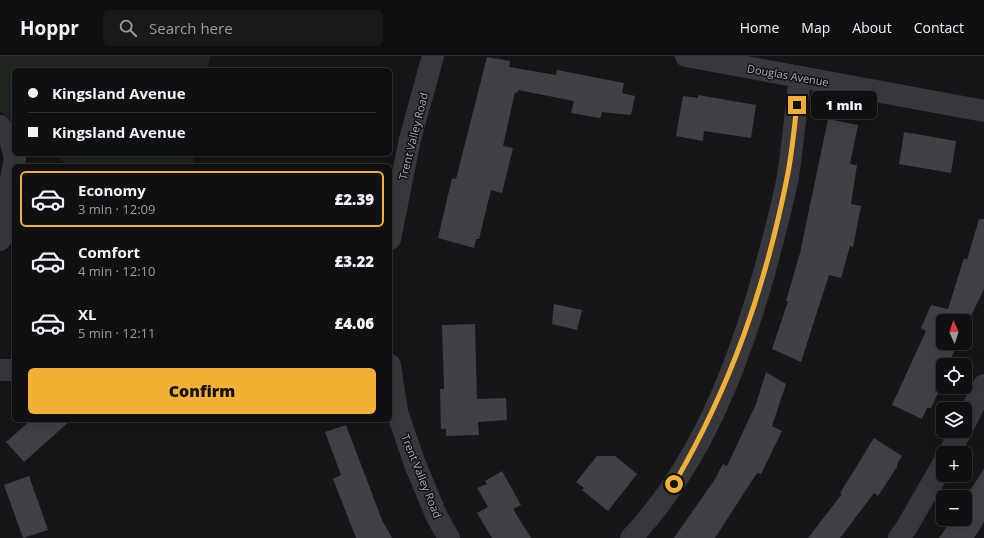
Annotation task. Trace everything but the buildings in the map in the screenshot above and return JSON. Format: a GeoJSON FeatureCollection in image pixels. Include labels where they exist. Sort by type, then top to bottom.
{"type":"FeatureCollection","features":[{"type":"Feature","properties":{"kind":"street","name":"Trent Valley Road"},"geometry":{"type":"LineString","coordinates":[[392,229],[410,139],[433,56]]}},
{"type":"Feature","properties":{"kind":"street","name":"Douglas Avenue"},"geometry":{"type":"LineString","coordinates":[[686,56],[984,111]]}},
{"type":"Feature","properties":{"kind":"street"},"geometry":{"type":"LineString","coordinates":[[631,538],[649,519],[678,477],[718,401],[740,351],[772,245],[788,176],[800,77]]}},
{"type":"Feature","properties":{"kind":"street"},"geometry":{"type":"LineString","coordinates":[[0,126],[9,136],[12,146]]}},
{"type":"Feature","properties":{"kind":"street"},"geometry":{"type":"LineString","coordinates":[[0,240],[12,174]]}},
{"type":"Feature","properties":{"kind":"street"},"geometry":{"type":"LineString","coordinates":[[0,370],[12,370]]}},
{"type":"Feature","properties":{"kind":"street","name":"Trent Valley Road"},"geometry":{"type":"LineString","coordinates":[[392,377],[399,419],[415,464],[437,517],[449,538]]}},
{"type":"Feature","properties":{"kind":"street"},"geometry":{"type":"LineString","coordinates":[[972,409],[984,385]]}},
{"type":"Feature","properties":{"kind":"street"},"geometry":{"type":"LineString","coordinates":[[899,538],[936,476]]}},
{"type":"Feature","properties":{"kind":"shaded area"},"geometry":{"type":"Polygon","coordinates":[[[0,56],[210,56],[207,68],[12,68],[12,120],[0,111],[0,56]]]}},
{"type":"Feature","properties":{"kind":"shaded area"},"geometry":{"type":"Polygon","coordinates":[[[56,156],[193,156],[193,164],[66,164],[56,156]]]}},
{"type":"Feature","properties":{"kind":"route"},"geometry":{"type":"LineString","coordinates":[[674,484],[693,451],[721,394],[740,351],[753,312],[772,245],[788,176],[797,105]]}}]}
